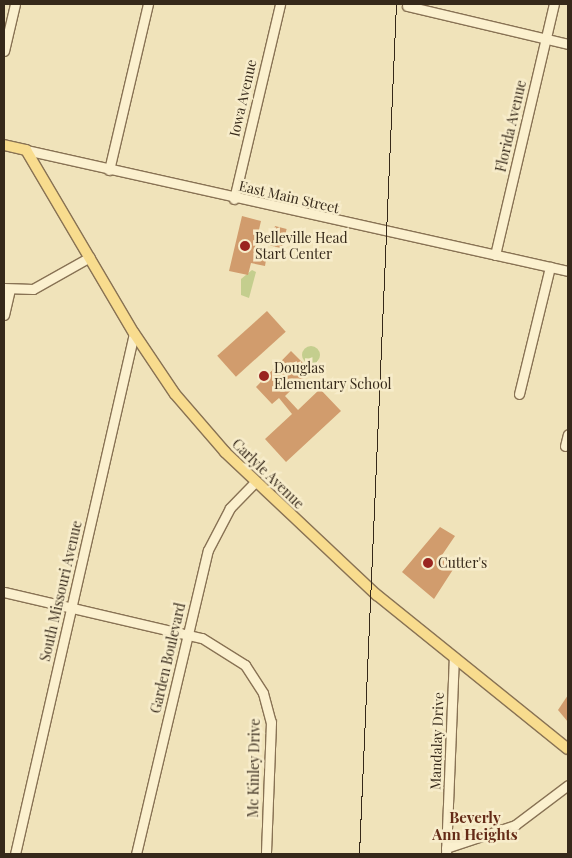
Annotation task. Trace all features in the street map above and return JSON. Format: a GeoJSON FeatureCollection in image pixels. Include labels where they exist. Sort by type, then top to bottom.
{"type":"FeatureCollection","features":[{"type":"Feature","properties":{"kind":"main road","name":"East Main Street"},"geometry":{"type":"LineString","coordinates":[[4,145],[26,150]]}},
{"type":"Feature","properties":{"kind":"main road","name":"Carlyle Avenue"},"geometry":{"type":"LineString","coordinates":[[26,150],[134,333],[175,394],[255,482],[454,659],[568,749]]}},
{"type":"Feature","properties":{"kind":"street"},"geometry":{"type":"LineString","coordinates":[[4,52],[14,4]]}},
{"type":"Feature","properties":{"kind":"street"},"geometry":{"type":"LineString","coordinates":[[109,170],[148,4]]}},
{"type":"Feature","properties":{"kind":"street","name":"Iowa Avenue"},"geometry":{"type":"LineString","coordinates":[[234,198],[280,4]]}},
{"type":"Feature","properties":{"kind":"street","name":"Florida Avenue"},"geometry":{"type":"LineString","coordinates":[[495,255],[554,4]]}},
{"type":"Feature","properties":{"kind":"street"},"geometry":{"type":"LineString","coordinates":[[407,6],[568,44]]}},
{"type":"Feature","properties":{"kind":"street","name":"East Main Street"},"geometry":{"type":"LineString","coordinates":[[26,150],[234,198],[568,271]]}},
{"type":"Feature","properties":{"kind":"street"},"geometry":{"type":"LineString","coordinates":[[4,316],[7,289],[33,289],[90,257]]}},
{"type":"Feature","properties":{"kind":"street"},"geometry":{"type":"LineString","coordinates":[[519,394],[550,267]]}},
{"type":"Feature","properties":{"kind":"street","name":"South Missouri Avenue"},"geometry":{"type":"LineString","coordinates":[[15,854],[134,333]]}},
{"type":"Feature","properties":{"kind":"street"},"geometry":{"type":"LineString","coordinates":[[565,446],[568,434]]}},
{"type":"Feature","properties":{"kind":"street","name":"Garden Boulevard"},"geometry":{"type":"LineString","coordinates":[[136,854],[187,634],[214,534],[230,508],[255,482]]}},
{"type":"Feature","properties":{"kind":"street","name":"Mc Kinley Drive"},"geometry":{"type":"LineString","coordinates":[[4,592],[187,634],[232,653],[263,693],[271,722],[266,854]]}},
{"type":"Feature","properties":{"kind":"street","name":"Mandalay Drive"},"geometry":{"type":"LineString","coordinates":[[446,851],[454,659]]}},
{"type":"Feature","properties":{"kind":"street"},"geometry":{"type":"LineString","coordinates":[[446,851],[514,825],[568,785]]}},
{"type":"Feature","properties":{"kind":"green space"},"geometry":{"type":"Polygon","coordinates":[[[252,270],[256,272],[249,298],[241,295],[241,279],[252,270]]]}},
{"type":"Feature","properties":{"kind":"green space"},"geometry":{"type":"Polygon","coordinates":[[[311,346],[319,351],[320,355],[315,363],[311,364],[303,359],[302,355],[307,347],[311,346]]]}},
{"type":"Feature","properties":{"kind":"building","name":"Belleville Head Start Center"},"geometry":{"type":"Polygon","coordinates":[[[242,216],[261,221],[254,251],[267,254],[265,266],[251,263],[248,275],[229,271],[242,216]]]}},
{"type":"Feature","properties":{"kind":"building"},"geometry":{"type":"Polygon","coordinates":[[[275,226],[287,229],[282,248],[270,245],[275,226]]]}},
{"type":"Feature","properties":{"kind":"building"},"geometry":{"type":"Polygon","coordinates":[[[267,311],[286,332],[236,377],[217,356],[267,311]]]}},
{"type":"Feature","properties":{"kind":"building"},"geometry":{"type":"Polygon","coordinates":[[[291,351],[311,371],[285,396],[298,410],[320,389],[341,411],[286,462],[265,439],[292,414],[279,398],[272,404],[256,387],[291,351]]]}},
{"type":"Feature","properties":{"kind":"building","name":"Cutter's"},"geometry":{"type":"Polygon","coordinates":[[[440,527],[455,536],[440,558],[454,568],[434,599],[402,572],[440,527]]]}},
{"type":"Feature","properties":{"kind":"building"},"geometry":{"type":"Polygon","coordinates":[[[568,695],[568,722],[558,710],[568,695]]]}},
{"type":"Feature","properties":{"kind":"tram line"},"geometry":{"type":"LineString","coordinates":[[359,854],[396,4]]}},
{"type":"Feature","properties":{"kind":"place","name":"Belleville Head Start Center"},"geometry":{"type":"Point","coordinates":[245,246]}},
{"type":"Feature","properties":{"kind":"place","name":"Douglas Elementary School"},"geometry":{"type":"Point","coordinates":[264,376]}},
{"type":"Feature","properties":{"kind":"place","name":"Cutter's"},"geometry":{"type":"Point","coordinates":[428,563]}},
{"type":"Feature","properties":{"kind":"district","name":"Beverly Ann Heights"},"geometry":{"type":"Point","coordinates":[475,826]}}]}
